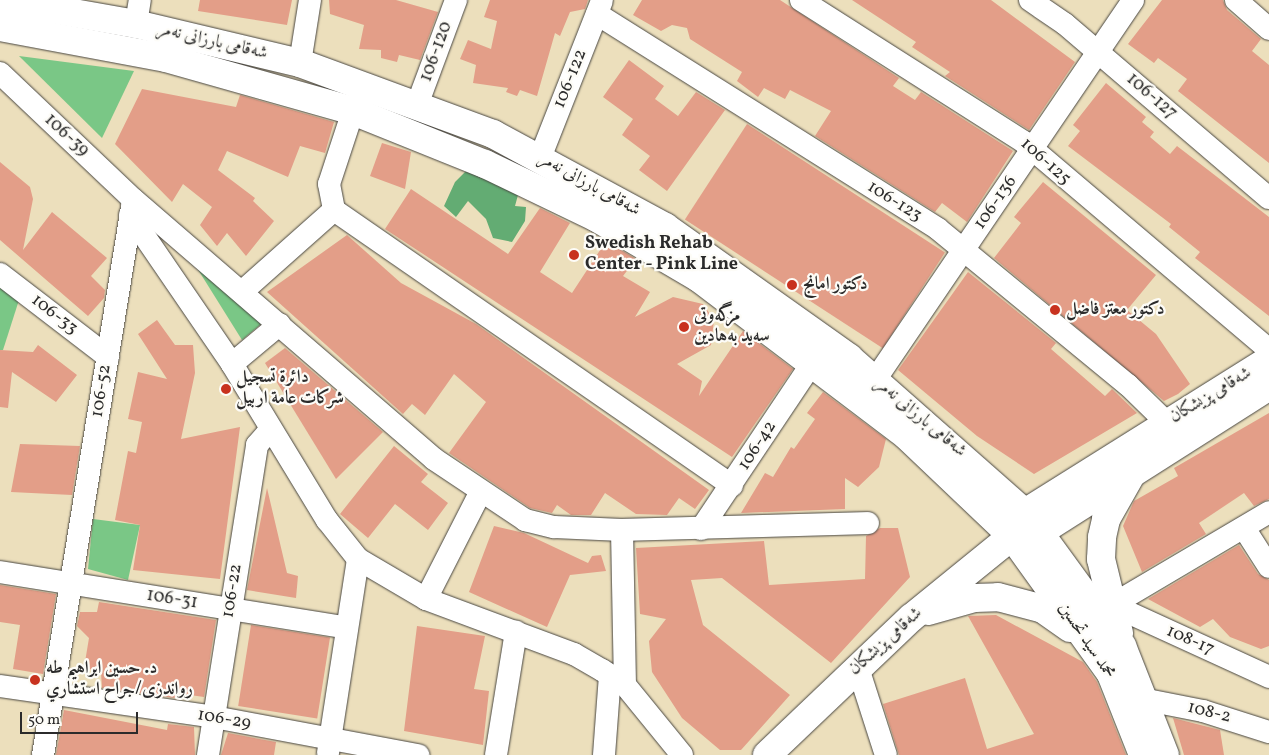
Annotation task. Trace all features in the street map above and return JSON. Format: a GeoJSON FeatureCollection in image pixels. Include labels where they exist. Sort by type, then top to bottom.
{"type":"FeatureCollection","features":[{"type":"Feature","properties":{"kind":"main road","name":"شەقامی بارزانی نەمر"},"geometry":{"type":"LineString","coordinates":[[0,0],[138,12],[300,63],[417,105],[540,158],[665,227],[778,305],[876,380],[997,484],[1032,522],[1122,646],[1147,700],[1165,755]]}},
{"type":"Feature","properties":{"kind":"main road","name":"شەقامی بارزانی نەمر"},"geometry":{"type":"LineString","coordinates":[[0,27],[166,58],[353,111],[485,164],[597,218],[699,278],[813,362],[906,435],[1012,536]]}},
{"type":"Feature","properties":{"kind":"main road","name":"شەقامی پزیشکان"},"geometry":{"type":"LineString","coordinates":[[767,755],[910,618],[1105,462],[1269,360]]}},
{"type":"Feature","properties":{"kind":"main road","name":"شەقامی پزیشکان"},"geometry":{"type":"LineString","coordinates":[[1032,522],[1136,466],[1269,386]]}},
{"type":"Feature","properties":{"kind":"main road"},"geometry":{"type":"LineString","coordinates":[[997,484],[1027,487],[1105,462]]}},
{"type":"Feature","properties":{"kind":"main road"},"geometry":{"type":"LineString","coordinates":[[1122,646],[1112,605],[1102,538],[1109,512],[1136,466]]}},
{"type":"Feature","properties":{"kind":"main road","name":"محمد سید تحسین"},"geometry":{"type":"LineString","coordinates":[[1012,536],[1111,674],[1143,755]]}},
{"type":"Feature","properties":{"kind":"main road"},"geometry":{"type":"LineString","coordinates":[[910,618],[974,598],[1013,600],[1042,609],[1095,650]]}},
{"type":"Feature","properties":{"kind":"street"},"geometry":{"type":"LineString","coordinates":[[300,63],[310,0]]}},
{"type":"Feature","properties":{"kind":"street","name":"106-120"},"geometry":{"type":"LineString","coordinates":[[417,105],[456,0]]}},
{"type":"Feature","properties":{"kind":"street","name":"106-125"},"geometry":{"type":"LineString","coordinates":[[801,0],[1033,149],[1059,176],[1269,350]]}},
{"type":"Feature","properties":{"kind":"street","name":"106-127"},"geometry":{"type":"LineString","coordinates":[[1030,0],[1098,52],[1269,198]]}},
{"type":"Feature","properties":{"kind":"street","name":"106-136"},"geometry":{"type":"LineString","coordinates":[[876,380],[1133,0]]}},
{"type":"Feature","properties":{"kind":"street"},"geometry":{"type":"LineString","coordinates":[[1236,0],[1269,28]]}},
{"type":"Feature","properties":{"kind":"street","name":"106-122"},"geometry":{"type":"LineString","coordinates":[[540,158],[599,7]]}},
{"type":"Feature","properties":{"kind":"street","name":"106-123"},"geometry":{"type":"LineString","coordinates":[[599,7],[964,250],[1128,385],[1167,423]]}},
{"type":"Feature","properties":{"kind":"street","name":"106-39"},"geometry":{"type":"LineString","coordinates":[[0,73],[132,207]]}},
{"type":"Feature","properties":{"kind":"street"},"geometry":{"type":"LineString","coordinates":[[353,111],[329,184],[334,210],[732,486]]}},
{"type":"Feature","properties":{"kind":"street"},"geometry":{"type":"LineString","coordinates":[[132,207],[244,290],[280,324],[480,493],[536,524],[622,530],[868,523]]}},
{"type":"Feature","properties":{"kind":"street"},"geometry":{"type":"LineString","coordinates":[[132,207],[232,364],[269,431],[358,559],[426,599],[574,654],[618,680],[682,755]]}},
{"type":"Feature","properties":{"kind":"street","name":"106-52"},"geometry":{"type":"LineString","coordinates":[[43,755],[132,207]]}},
{"type":"Feature","properties":{"kind":"street"},"geometry":{"type":"LineString","coordinates":[[244,290],[334,210]]}},
{"type":"Feature","properties":{"kind":"street","name":"106-33"},"geometry":{"type":"LineString","coordinates":[[0,274],[108,357]]}},
{"type":"Feature","properties":{"kind":"street"},"geometry":{"type":"LineString","coordinates":[[232,364],[280,324]]}},
{"type":"Feature","properties":{"kind":"street","name":"106-42"},"geometry":{"type":"LineString","coordinates":[[701,529],[732,486],[813,362]]}},
{"type":"Feature","properties":{"kind":"street","name":"106-22"},"geometry":{"type":"LineString","coordinates":[[208,755],[229,609],[257,445],[269,431]]}},
{"type":"Feature","properties":{"kind":"street"},"geometry":{"type":"LineString","coordinates":[[426,599],[480,493]]}},
{"type":"Feature","properties":{"kind":"street"},"geometry":{"type":"LineString","coordinates":[[1112,605],[1269,512]]}},
{"type":"Feature","properties":{"kind":"street"},"geometry":{"type":"LineString","coordinates":[[1244,528],[1269,567]]}},
{"type":"Feature","properties":{"kind":"street"},"geometry":{"type":"LineString","coordinates":[[604,755],[618,680],[622,530]]}},
{"type":"Feature","properties":{"kind":"street"},"geometry":{"type":"LineString","coordinates":[[329,747],[344,627],[358,559]]}},
{"type":"Feature","properties":{"kind":"street","name":"106-31"},"geometry":{"type":"LineString","coordinates":[[0,572],[344,627]]}},
{"type":"Feature","properties":{"kind":"street","name":"108-17"},"geometry":{"type":"LineString","coordinates":[[1112,605],[1269,677]]}},
{"type":"Feature","properties":{"kind":"street"},"geometry":{"type":"LineString","coordinates":[[496,755],[516,632]]}},
{"type":"Feature","properties":{"kind":"street"},"geometry":{"type":"LineString","coordinates":[[858,668],[886,755]]}},
{"type":"Feature","properties":{"kind":"street","name":"106-29"},"geometry":{"type":"LineString","coordinates":[[0,686],[214,717],[329,747],[418,755]]}},
{"type":"Feature","properties":{"kind":"street","name":"108-2"},"geometry":{"type":"LineString","coordinates":[[1147,700],[1203,711],[1269,732]]}},
{"type":"Feature","properties":{"kind":"green space"},"geometry":{"type":"Polygon","coordinates":[[[19,56],[134,71],[102,138],[19,56]]]}},
{"type":"Feature","properties":{"kind":"green space"},"geometry":{"type":"Polygon","coordinates":[[[468,169],[518,195],[515,206],[526,207],[525,221],[512,242],[493,238],[486,219],[468,201],[456,217],[444,206],[455,182],[468,169]]]}},
{"type":"Feature","properties":{"kind":"green space"},"geometry":{"type":"Polygon","coordinates":[[[182,244],[267,319],[242,340],[182,244]]]}},
{"type":"Feature","properties":{"kind":"green space"},"geometry":{"type":"Polygon","coordinates":[[[0,285],[19,300],[3,350],[0,350],[0,285]]]}},
{"type":"Feature","properties":{"kind":"green space"},"geometry":{"type":"Polygon","coordinates":[[[93,519],[140,525],[128,580],[88,569],[93,519]]]}},
{"type":"Feature","properties":{"kind":"building"},"geometry":{"type":"Polygon","coordinates":[[[200,0],[292,0],[287,25],[198,11],[200,0]]]}},
{"type":"Feature","properties":{"kind":"building"},"geometry":{"type":"Polygon","coordinates":[[[329,0],[396,0],[438,12],[420,60],[399,55],[397,62],[381,58],[381,50],[359,49],[364,25],[330,14],[329,0]]]}},
{"type":"Feature","properties":{"kind":"building"},"geometry":{"type":"Polygon","coordinates":[[[490,0],[588,0],[585,9],[570,12],[560,36],[555,33],[537,96],[520,90],[517,96],[506,92],[508,88],[473,83],[476,65],[460,59],[468,40],[491,49],[497,21],[484,17],[490,0]]]}},
{"type":"Feature","properties":{"kind":"building"},"geometry":{"type":"Polygon","coordinates":[[[642,0],[780,0],[899,78],[893,86],[915,100],[921,92],[1013,151],[967,222],[942,203],[935,212],[815,136],[831,111],[790,90],[785,99],[764,88],[758,97],[737,81],[742,72],[690,39],[687,28],[672,25],[661,31],[633,15],[642,0]]]}},
{"type":"Feature","properties":{"kind":"building"},"geometry":{"type":"Polygon","coordinates":[[[852,0],[991,0],[1075,62],[1029,130],[945,76],[950,72],[912,47],[916,42],[852,0]]]}},
{"type":"Feature","properties":{"kind":"building"},"geometry":{"type":"Polygon","coordinates":[[[1162,0],[1223,0],[1227,10],[1261,39],[1252,51],[1269,65],[1269,163],[1178,91],[1187,79],[1158,58],[1154,63],[1128,44],[1162,0]]]}},
{"type":"Feature","properties":{"kind":"building"},"geometry":{"type":"Polygon","coordinates":[[[629,60],[664,86],[655,99],[678,116],[696,92],[725,110],[667,191],[639,170],[650,156],[622,135],[633,119],[603,97],[629,60]]]}},
{"type":"Feature","properties":{"kind":"building"},"geometry":{"type":"Polygon","coordinates":[[[1106,83],[1146,117],[1142,122],[1154,132],[1150,137],[1170,154],[1177,146],[1269,217],[1269,316],[1195,258],[1200,252],[1169,227],[1171,224],[1068,146],[1080,131],[1073,125],[1106,83]]]}},
{"type":"Feature","properties":{"kind":"building"},"geometry":{"type":"Polygon","coordinates":[[[142,89],[236,107],[240,95],[334,122],[325,153],[300,146],[288,177],[227,151],[218,170],[255,198],[253,201],[274,221],[246,256],[227,233],[217,246],[200,225],[212,207],[183,184],[172,202],[115,144],[142,89]]]}},
{"type":"Feature","properties":{"kind":"building"},"geometry":{"type":"Polygon","coordinates":[[[747,124],[945,253],[883,348],[685,220],[747,124]]]}},
{"type":"Feature","properties":{"kind":"building"},"geometry":{"type":"Polygon","coordinates":[[[382,143],[411,152],[405,189],[370,176],[382,143]]]}},
{"type":"Feature","properties":{"kind":"building"},"geometry":{"type":"Polygon","coordinates":[[[0,162],[30,187],[33,199],[23,250],[52,212],[107,258],[91,276],[105,290],[104,298],[88,316],[0,240],[0,162]]]}},
{"type":"Feature","properties":{"kind":"building"},"geometry":{"type":"Polygon","coordinates":[[[1043,182],[1156,275],[1127,310],[1156,334],[1190,384],[1178,394],[1164,401],[994,258],[1021,223],[1014,217],[1043,182]]]}},
{"type":"Feature","properties":{"kind":"building"},"geometry":{"type":"Polygon","coordinates":[[[411,189],[508,254],[540,208],[570,223],[540,272],[572,293],[606,241],[636,259],[623,276],[650,292],[635,317],[673,297],[703,304],[714,320],[711,345],[677,364],[702,381],[699,396],[743,331],[793,369],[732,457],[385,229],[411,189]]]}},
{"type":"Feature","properties":{"kind":"building"},"geometry":{"type":"Polygon","coordinates":[[[347,235],[401,283],[476,324],[709,490],[695,509],[679,498],[667,515],[636,514],[605,493],[591,515],[571,515],[557,505],[552,513],[530,508],[449,453],[486,402],[454,374],[425,415],[412,404],[403,414],[267,292],[347,235]]]}},
{"type":"Feature","properties":{"kind":"building"},"geometry":{"type":"Polygon","coordinates":[[[968,272],[1056,343],[1051,349],[1105,396],[1112,389],[1137,413],[1034,474],[977,436],[898,370],[968,272]]]}},
{"type":"Feature","properties":{"kind":"building"},"geometry":{"type":"Polygon","coordinates":[[[157,320],[175,345],[193,345],[195,373],[181,439],[240,427],[220,579],[133,570],[140,525],[115,520],[128,451],[136,453],[142,422],[128,419],[138,372],[167,379],[138,334],[157,320]]]}},
{"type":"Feature","properties":{"kind":"building"},"geometry":{"type":"Polygon","coordinates":[[[38,345],[77,375],[56,402],[12,372],[8,408],[0,407],[0,350],[33,352],[38,345]]]}},
{"type":"Feature","properties":{"kind":"building"},"geometry":{"type":"Polygon","coordinates":[[[285,348],[383,432],[336,479],[265,363],[285,348]]]}},
{"type":"Feature","properties":{"kind":"building"},"geometry":{"type":"Polygon","coordinates":[[[823,392],[886,439],[879,467],[858,487],[845,478],[845,509],[741,513],[765,473],[773,477],[791,447],[794,449],[815,419],[807,413],[823,392]]]}},
{"type":"Feature","properties":{"kind":"building"},"geometry":{"type":"Polygon","coordinates":[[[1269,413],[1269,499],[1254,506],[1244,493],[1199,523],[1206,534],[1142,572],[1123,526],[1134,501],[1178,476],[1174,468],[1269,413]]]}},
{"type":"Feature","properties":{"kind":"building"},"geometry":{"type":"Polygon","coordinates":[[[20,444],[80,446],[72,495],[11,492],[20,444]]]}},
{"type":"Feature","properties":{"kind":"building"},"geometry":{"type":"Polygon","coordinates":[[[394,446],[428,474],[421,482],[448,503],[428,530],[395,504],[368,538],[340,514],[394,446]]]}},
{"type":"Feature","properties":{"kind":"building"},"geometry":{"type":"Polygon","coordinates":[[[267,488],[287,573],[298,576],[296,598],[247,590],[267,488]]]}},
{"type":"Feature","properties":{"kind":"building"},"geometry":{"type":"Polygon","coordinates":[[[494,526],[524,533],[588,563],[592,556],[601,555],[606,571],[570,575],[547,627],[469,592],[494,526]]]}},
{"type":"Feature","properties":{"kind":"building"},"geometry":{"type":"Polygon","coordinates":[[[880,528],[898,528],[910,577],[831,663],[722,578],[691,580],[703,625],[790,695],[741,750],[720,750],[682,718],[652,672],[649,641],[666,619],[640,614],[636,548],[764,541],[769,585],[865,579],[866,536],[880,528]]]}},
{"type":"Feature","properties":{"kind":"building"},"geometry":{"type":"Polygon","coordinates":[[[1239,545],[1258,574],[1269,580],[1269,646],[1261,649],[1230,637],[1213,619],[1200,627],[1148,599],[1239,545]]]}},
{"type":"Feature","properties":{"kind":"building"},"geometry":{"type":"Polygon","coordinates":[[[0,585],[56,594],[43,674],[13,669],[20,625],[0,622],[0,585]]]}},
{"type":"Feature","properties":{"kind":"building"},"geometry":{"type":"Polygon","coordinates":[[[99,602],[216,620],[204,697],[190,695],[189,700],[102,688],[101,673],[87,668],[85,662],[89,638],[77,626],[80,612],[97,612],[99,602]]]}},
{"type":"Feature","properties":{"kind":"building"},"geometry":{"type":"Polygon","coordinates":[[[996,615],[1083,662],[1097,682],[1126,755],[899,755],[883,704],[965,678],[987,749],[1034,734],[968,616],[996,615]]]}},
{"type":"Feature","properties":{"kind":"building"},"geometry":{"type":"Polygon","coordinates":[[[251,625],[330,638],[317,719],[238,706],[251,625]]]}},
{"type":"Feature","properties":{"kind":"building"},"geometry":{"type":"Polygon","coordinates":[[[417,626],[485,636],[474,689],[489,691],[483,745],[404,731],[417,626]]]}},
{"type":"Feature","properties":{"kind":"building"},"geometry":{"type":"Polygon","coordinates":[[[64,710],[167,730],[168,724],[194,727],[195,755],[56,755],[64,710]]]}},
{"type":"Feature","properties":{"kind":"building"},"geometry":{"type":"Polygon","coordinates":[[[1173,718],[1220,730],[1224,755],[1184,755],[1173,718]]]}},
{"type":"Feature","properties":{"kind":"building"},"geometry":{"type":"Polygon","coordinates":[[[228,733],[276,742],[274,755],[221,755],[228,733]]]}},
{"type":"Feature","properties":{"kind":"place","name":"Swedish Rehab Center - Pink Line"},"geometry":{"type":"Point","coordinates":[574,255]}},
{"type":"Feature","properties":{"kind":"place","name":"دكتور امانج"},"geometry":{"type":"Point","coordinates":[792,285]}},
{"type":"Feature","properties":{"kind":"place","name":"دكتور معتز فاضل"},"geometry":{"type":"Point","coordinates":[1055,310]}},
{"type":"Feature","properties":{"kind":"place","name":"مزگەوتی سەید بەهادین"},"geometry":{"type":"Point","coordinates":[684,327]}},
{"type":"Feature","properties":{"kind":"place","name":"دائرة تسجيل شركات عامة اربيل"},"geometry":{"type":"Point","coordinates":[226,389]}},
{"type":"Feature","properties":{"kind":"place","name":"د. حسین ابراهیم طه رواندزی/جراح استشاري"},"geometry":{"type":"Point","coordinates":[35,680]}}]}
